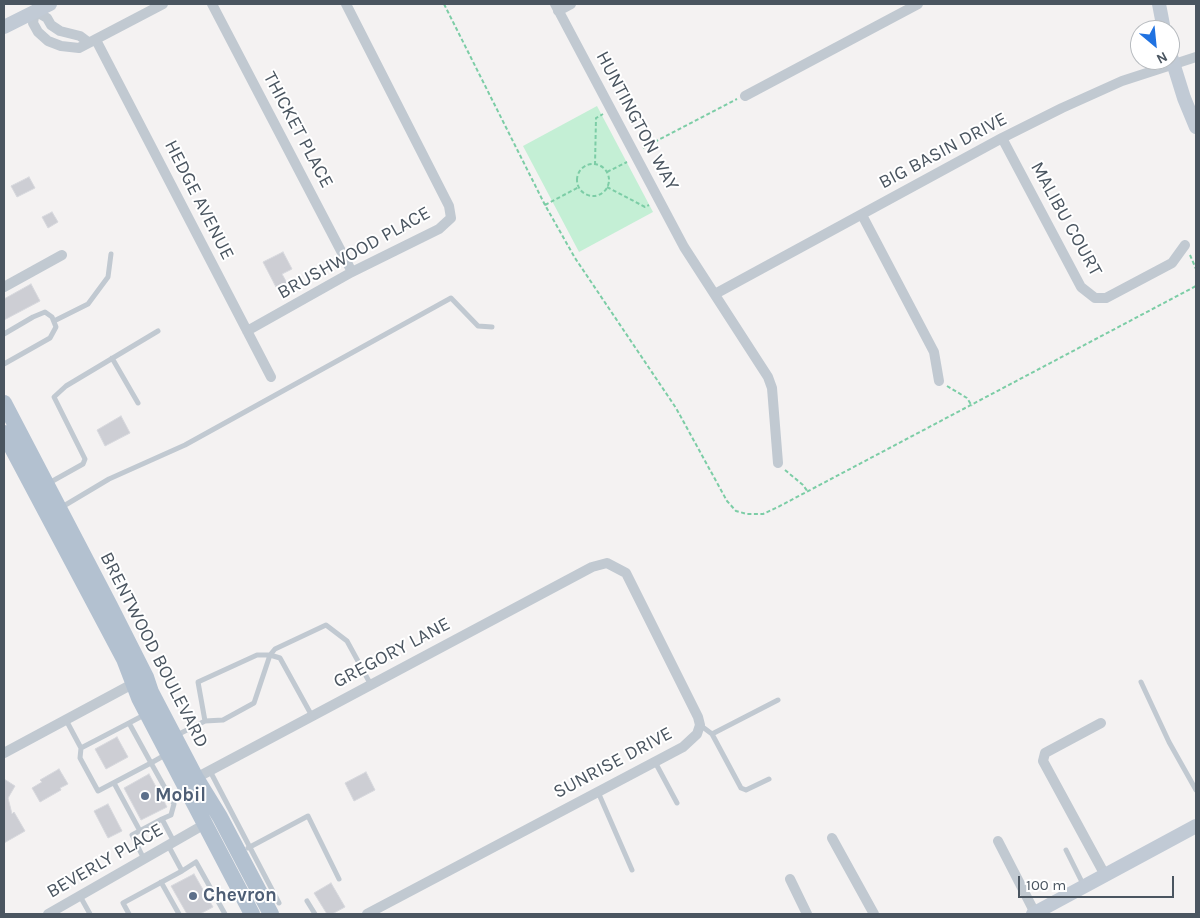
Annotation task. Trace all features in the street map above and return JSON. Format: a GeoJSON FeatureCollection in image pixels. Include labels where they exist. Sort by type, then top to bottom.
{"type":"FeatureCollection","features":[{"type":"Feature","properties":{"kind":"main road"},"geometry":{"type":"LineString","coordinates":[[4,26],[50,4]]}},
{"type":"Feature","properties":{"kind":"main road"},"geometry":{"type":"LineString","coordinates":[[1159,4],[1162,20]]}},
{"type":"Feature","properties":{"kind":"main road"},"geometry":{"type":"LineString","coordinates":[[1175,70],[1184,98],[1196,126]]}},
{"type":"Feature","properties":{"kind":"main road","name":"BRENTWOOD BOULEVARD"},"geometry":{"type":"LineString","coordinates":[[4,403],[59,508],[140,680],[147,713],[251,914]]}},
{"type":"Feature","properties":{"kind":"main road","name":"BRENTWOOD BOULEVARD"},"geometry":{"type":"LineString","coordinates":[[4,433],[120,651],[140,680],[151,692],[175,737],[202,774],[220,816],[244,850],[275,908]]}},
{"type":"Feature","properties":{"kind":"main road"},"geometry":{"type":"LineString","coordinates":[[1034,914],[1196,826]]}},
{"type":"Feature","properties":{"kind":"street"},"geometry":{"type":"LineString","coordinates":[[92,41],[60,31],[51,25],[47,18],[35,11],[33,23],[38,32],[48,41],[70,48],[79,48],[163,4]]}},
{"type":"Feature","properties":{"kind":"street","name":"THICKET PLACE"},"geometry":{"type":"LineString","coordinates":[[212,4],[352,272]]}},
{"type":"Feature","properties":{"kind":"street","name":"BRUSHWOOD PLACE"},"geometry":{"type":"LineString","coordinates":[[247,331],[352,272],[439,229],[451,218],[449,206],[346,4]]}},
{"type":"Feature","properties":{"kind":"street"},"geometry":{"type":"LineString","coordinates":[[556,7],[572,4]]}},
{"type":"Feature","properties":{"kind":"street"},"geometry":{"type":"LineString","coordinates":[[746,96],[918,4]]}},
{"type":"Feature","properties":{"kind":"street","name":"HUNTINGTON WAY"},"geometry":{"type":"LineString","coordinates":[[556,7],[684,247],[762,366],[772,388],[778,464]]}},
{"type":"Feature","properties":{"kind":"street","name":"HEDGE AVENUE"},"geometry":{"type":"LineString","coordinates":[[92,41],[271,377]]}},
{"type":"Feature","properties":{"kind":"street","name":"BIG BASIN DRIVE"},"geometry":{"type":"LineString","coordinates":[[1180,58],[1196,57]]}},
{"type":"Feature","properties":{"kind":"street","name":"BIG BASIN DRIVE"},"geometry":{"type":"LineString","coordinates":[[715,294],[1002,138],[1089,94],[1147,70]]}},
{"type":"Feature","properties":{"kind":"street","name":"MALIBU COURT"},"geometry":{"type":"LineString","coordinates":[[1002,138],[1081,287],[1095,298],[1106,298],[1172,263],[1185,246]]}},
{"type":"Feature","properties":{"kind":"street"},"geometry":{"type":"LineString","coordinates":[[862,215],[934,352],[939,381]]}},
{"type":"Feature","properties":{"kind":"street"},"geometry":{"type":"LineString","coordinates":[[4,287],[62,255]]}},
{"type":"Feature","properties":{"kind":"street","name":"GREGORY LANE"},"geometry":{"type":"LineString","coordinates":[[202,774],[592,567],[607,563],[626,573],[698,717],[700,725]]}},
{"type":"Feature","properties":{"kind":"street"},"geometry":{"type":"LineString","coordinates":[[4,753],[140,680]]}},
{"type":"Feature","properties":{"kind":"street"},"geometry":{"type":"LineString","coordinates":[[1101,723],[1045,753],[1043,761],[1105,875]]}},
{"type":"Feature","properties":{"kind":"street","name":"SUNRISE DRIVE"},"geometry":{"type":"LineString","coordinates":[[367,914],[683,747],[697,734],[700,725]]}},
{"type":"Feature","properties":{"kind":"street","name":"BEVERLY PLACE"},"geometry":{"type":"LineString","coordinates":[[48,914],[205,824]]}},
{"type":"Feature","properties":{"kind":"street"},"geometry":{"type":"LineString","coordinates":[[832,838],[874,914]]}},
{"type":"Feature","properties":{"kind":"street"},"geometry":{"type":"LineString","coordinates":[[998,841],[1034,914]]}},
{"type":"Feature","properties":{"kind":"street"},"geometry":{"type":"LineString","coordinates":[[790,878],[807,914]]}},
{"type":"Feature","properties":{"kind":"lane"},"geometry":{"type":"LineString","coordinates":[[54,321],[88,304],[108,276],[111,254]]}},
{"type":"Feature","properties":{"kind":"lane"},"geometry":{"type":"LineString","coordinates":[[59,508],[109,479],[185,445],[451,298],[478,326],[492,327]]}},
{"type":"Feature","properties":{"kind":"lane"},"geometry":{"type":"LineString","coordinates":[[4,334],[45,312],[52,317],[56,327],[50,338],[4,364]]}},
{"type":"Feature","properties":{"kind":"lane"},"geometry":{"type":"LineString","coordinates":[[47,485],[83,464],[86,459],[54,397],[66,386],[158,331]]}},
{"type":"Feature","properties":{"kind":"lane"},"geometry":{"type":"LineString","coordinates":[[112,358],[138,402]]}},
{"type":"Feature","properties":{"kind":"lane"},"geometry":{"type":"LineString","coordinates":[[175,737],[205,721],[222,720],[254,704],[270,655],[275,650],[326,625],[347,640],[371,685]]}},
{"type":"Feature","properties":{"kind":"lane"},"geometry":{"type":"LineString","coordinates":[[205,721],[198,682],[257,655],[270,655],[280,658],[312,716]]}},
{"type":"Feature","properties":{"kind":"lane"},"geometry":{"type":"LineString","coordinates":[[1141,682],[1169,742],[1196,790]]}},
{"type":"Feature","properties":{"kind":"lane"},"geometry":{"type":"LineString","coordinates":[[712,734],[778,700]]}},
{"type":"Feature","properties":{"kind":"lane"},"geometry":{"type":"LineString","coordinates":[[81,748],[147,713]]}},
{"type":"Feature","properties":{"kind":"lane"},"geometry":{"type":"LineString","coordinates":[[66,720],[81,748],[80,758],[98,791],[168,753]]}},
{"type":"Feature","properties":{"kind":"lane"},"geometry":{"type":"LineString","coordinates":[[129,723],[174,804],[171,815],[132,835],[144,859]]}},
{"type":"Feature","properties":{"kind":"lane"},"geometry":{"type":"LineString","coordinates":[[700,725],[712,734],[741,788],[746,790],[770,779]]}},
{"type":"Feature","properties":{"kind":"lane"},"geometry":{"type":"LineString","coordinates":[[654,762],[677,803]]}},
{"type":"Feature","properties":{"kind":"lane"},"geometry":{"type":"LineString","coordinates":[[114,783],[140,831]]}},
{"type":"Feature","properties":{"kind":"lane"},"geometry":{"type":"LineString","coordinates":[[598,792],[632,870]]}},
{"type":"Feature","properties":{"kind":"lane"},"geometry":{"type":"LineString","coordinates":[[244,850],[308,816],[339,878]]}},
{"type":"Feature","properties":{"kind":"lane"},"geometry":{"type":"LineString","coordinates":[[162,820],[182,871]]}},
{"type":"Feature","properties":{"kind":"lane"},"geometry":{"type":"LineString","coordinates":[[1066,850],[1084,886]]}},
{"type":"Feature","properties":{"kind":"lane"},"geometry":{"type":"LineString","coordinates":[[128,914],[123,903],[196,862],[225,914]]}},
{"type":"Feature","properties":{"kind":"lane"},"geometry":{"type":"LineString","coordinates":[[162,882],[179,914]]}},
{"type":"Feature","properties":{"kind":"lane"},"geometry":{"type":"LineString","coordinates":[[80,896],[90,914]]}},
{"type":"Feature","properties":{"kind":"lane"},"geometry":{"type":"LineString","coordinates":[[307,901],[314,914]]}},
{"type":"Feature","properties":{"kind":"path"},"geometry":{"type":"LineString","coordinates":[[444,4],[545,205],[575,258],[676,408],[727,501],[736,511],[747,514],[763,514],[808,492],[1196,286]]}},
{"type":"Feature","properties":{"kind":"path"},"geometry":{"type":"LineString","coordinates":[[607,172],[636,157],[642,148],[728,103],[746,96]]}},
{"type":"Feature","properties":{"kind":"path"},"geometry":{"type":"LineString","coordinates":[[595,165],[596,118],[611,110]]}},
{"type":"Feature","properties":{"kind":"path"},"geometry":{"type":"LineString","coordinates":[[595,165],[607,172],[609,178],[607,187],[600,194],[588,195],[579,187],[578,176],[586,166],[595,165]]}},
{"type":"Feature","properties":{"kind":"path"},"geometry":{"type":"LineString","coordinates":[[545,205],[579,187]]}},
{"type":"Feature","properties":{"kind":"path"},"geometry":{"type":"LineString","coordinates":[[607,187],[645,207],[659,199]]}},
{"type":"Feature","properties":{"kind":"path"},"geometry":{"type":"LineString","coordinates":[[1185,246],[1196,269]]}},
{"type":"Feature","properties":{"kind":"path"},"geometry":{"type":"LineString","coordinates":[[939,381],[967,398],[972,406]]}},
{"type":"Feature","properties":{"kind":"path"},"geometry":{"type":"LineString","coordinates":[[778,464],[803,485],[808,492]]}},
{"type":"Feature","properties":{"kind":"green space"},"geometry":{"type":"Polygon","coordinates":[[[597,106],[653,212],[579,252],[523,146],[597,106]]]}},
{"type":"Feature","properties":{"kind":"building"},"geometry":{"type":"Polygon","coordinates":[[[29,177],[35,188],[17,197],[11,186],[29,177]]]}},
{"type":"Feature","properties":{"kind":"building"},"geometry":{"type":"Polygon","coordinates":[[[52,212],[58,222],[48,228],[42,217],[52,212]]]}},
{"type":"Feature","properties":{"kind":"building"},"geometry":{"type":"Polygon","coordinates":[[[283,252],[292,269],[282,274],[287,283],[277,289],[263,262],[283,252]]]}},
{"type":"Feature","properties":{"kind":"building"},"geometry":{"type":"Polygon","coordinates":[[[31,284],[40,301],[4,320],[4,299],[31,284]]]}},
{"type":"Feature","properties":{"kind":"building"},"geometry":{"type":"Polygon","coordinates":[[[121,416],[130,433],[105,446],[97,430],[121,416]]]}},
{"type":"Feature","properties":{"kind":"building"},"geometry":{"type":"Polygon","coordinates":[[[117,737],[128,757],[106,769],[95,749],[117,737]]]}},
{"type":"Feature","properties":{"kind":"building"},"geometry":{"type":"Polygon","coordinates":[[[59,769],[68,784],[40,802],[32,788],[42,782],[40,780],[59,769]]]}},
{"type":"Feature","properties":{"kind":"building"},"geometry":{"type":"Polygon","coordinates":[[[366,772],[375,790],[354,801],[345,783],[366,772]]]}},
{"type":"Feature","properties":{"kind":"building"},"geometry":{"type":"Polygon","coordinates":[[[149,774],[167,807],[141,820],[124,788],[149,774]]]}},
{"type":"Feature","properties":{"kind":"building"},"geometry":{"type":"Polygon","coordinates":[[[4,779],[15,786],[8,798],[12,814],[14,812],[25,831],[4,843],[4,779]]]}},
{"type":"Feature","properties":{"kind":"building"},"geometry":{"type":"Polygon","coordinates":[[[108,804],[122,831],[108,838],[94,811],[108,804]]]}},
{"type":"Feature","properties":{"kind":"building"},"geometry":{"type":"Polygon","coordinates":[[[194,874],[213,907],[200,914],[187,914],[171,886],[194,874]]]}},
{"type":"Feature","properties":{"kind":"building"},"geometry":{"type":"Polygon","coordinates":[[[331,883],[345,907],[332,914],[327,914],[314,893],[331,883]]]}},
{"type":"Feature","properties":{"kind":"place","name":"Mobil"},"geometry":{"type":"Point","coordinates":[145,796]}},
{"type":"Feature","properties":{"kind":"place","name":"Chevron"},"geometry":{"type":"Point","coordinates":[193,896]}}]}
